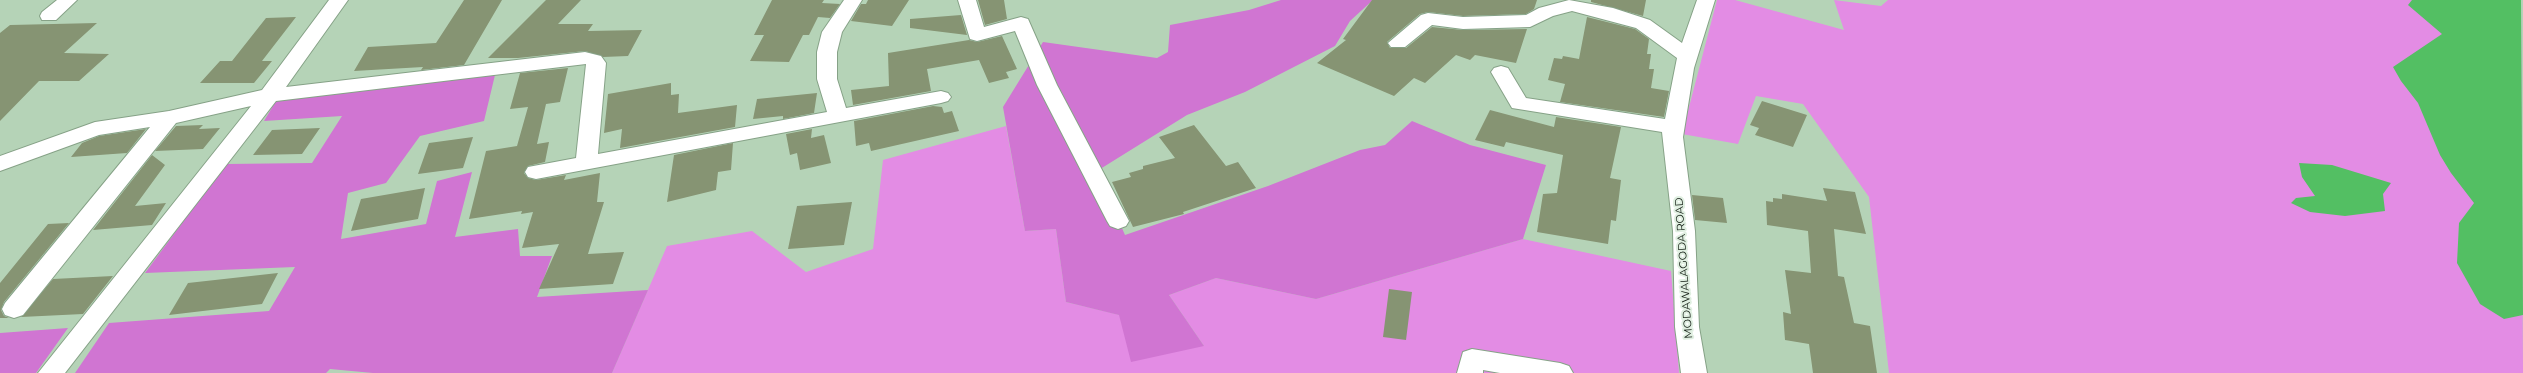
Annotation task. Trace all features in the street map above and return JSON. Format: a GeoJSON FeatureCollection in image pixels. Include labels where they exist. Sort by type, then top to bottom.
{"type":"FeatureCollection","features":[{"type":"Feature","properties":{"kind":"street"},"geometry":{"type":"LineString","coordinates":[[49,16],[68,0]]}},
{"type":"Feature","properties":{"kind":"street"},"geometry":{"type":"LineString","coordinates":[[52,373],[269,95],[340,0]]}},
{"type":"Feature","properties":{"kind":"street"},"geometry":{"type":"LineString","coordinates":[[838,115],[827,79],[827,52],[832,32],[853,0]]}},
{"type":"Feature","properties":{"kind":"street"},"geometry":{"type":"LineString","coordinates":[[967,0],[977,35],[1021,23],[1047,85],[1118,221]]}},
{"type":"Feature","properties":{"kind":"street","name":"MODAWALAGODA ROAD"},"geometry":{"type":"LineString","coordinates":[[1694,373],[1687,327],[1684,231],[1672,136],[1688,56],[1706,0]]}},
{"type":"Feature","properties":{"kind":"street"},"geometry":{"type":"LineString","coordinates":[[1398,44],[1428,20],[1463,23],[1530,20],[1546,12],[1572,5],[1613,14],[1643,24],[1688,56]]}},
{"type":"Feature","properties":{"kind":"street"},"geometry":{"type":"LineString","coordinates":[[0,164],[95,129],[169,118],[269,95],[585,58],[594,60],[596,63],[586,162]]}},
{"type":"Feature","properties":{"kind":"street"},"geometry":{"type":"LineString","coordinates":[[1501,72],[1519,103],[1673,127]]}},
{"type":"Feature","properties":{"kind":"street"},"geometry":{"type":"LineString","coordinates":[[536,172],[941,97]]}},
{"type":"Feature","properties":{"kind":"street"},"geometry":{"type":"LineString","coordinates":[[14,309],[169,118]]}},
{"type":"Feature","properties":{"kind":"street"},"geometry":{"type":"LineString","coordinates":[[1470,373],[1472,359],[1560,373]]}},
{"type":"Feature","properties":{"kind":"shaded area"},"geometry":{"type":"Polygon","coordinates":[[[1281,0],[1373,0],[1350,21],[1335,46],[1245,92],[1187,115],[1097,171],[1125,235],[1268,186],[1360,150],[1385,145],[1412,121],[1470,145],[1546,165],[1523,239],[1316,299],[1216,278],[1169,295],[1204,346],[1131,362],[1119,315],[1066,302],[1056,229],[1025,231],[1003,107],[1043,42],[1157,58],[1168,52],[1170,25],[1249,10],[1281,0]]]}},
{"type":"Feature","properties":{"kind":"shaded area"},"geometry":{"type":"Polygon","coordinates":[[[1717,0],[1735,0],[1844,30],[1834,0],[1881,6],[1888,0],[2521,0],[2523,373],[1889,373],[1869,197],[1803,104],[1756,96],[1738,144],[1682,134],[1717,0]]]}},
{"type":"Feature","properties":{"kind":"shaded area"},"geometry":{"type":"Polygon","coordinates":[[[2412,0],[2521,0],[2523,315],[2504,319],[2480,304],[2457,263],[2459,223],[2474,203],[2451,173],[2440,155],[2418,103],[2401,81],[2393,67],[2442,34],[2408,5],[2412,0]]]}},
{"type":"Feature","properties":{"kind":"shaded area"},"geometry":{"type":"Polygon","coordinates":[[[495,75],[484,121],[420,136],[386,183],[348,193],[341,239],[426,224],[437,181],[472,172],[455,237],[518,229],[520,256],[552,256],[537,297],[648,290],[612,373],[373,373],[330,369],[326,373],[75,373],[109,323],[269,311],[295,267],[145,273],[226,164],[312,163],[342,116],[264,121],[276,101],[495,75]]]}},
{"type":"Feature","properties":{"kind":"shaded area"},"geometry":{"type":"Polygon","coordinates":[[[1006,126],[1025,231],[1056,229],[1066,302],[1120,315],[1204,346],[1169,295],[1216,278],[1316,299],[1523,239],[1671,271],[1679,373],[612,373],[667,246],[752,231],[806,272],[873,249],[883,160],[1006,126]]]}},
{"type":"Feature","properties":{"kind":"shaded area"},"geometry":{"type":"Polygon","coordinates":[[[2299,163],[2332,165],[2391,183],[2383,194],[2385,211],[2345,216],[2310,212],[2291,203],[2296,198],[2315,196],[2302,177],[2299,163]]]}},
{"type":"Feature","properties":{"kind":"shaded area"},"geometry":{"type":"Polygon","coordinates":[[[68,328],[36,373],[0,373],[0,333],[68,328]]]}},
{"type":"Feature","properties":{"kind":"building"},"geometry":{"type":"Polygon","coordinates":[[[464,0],[502,0],[464,65],[421,70],[423,67],[354,71],[368,47],[436,43],[464,0]]]}},
{"type":"Feature","properties":{"kind":"building"},"geometry":{"type":"Polygon","coordinates":[[[546,0],[581,0],[558,24],[593,24],[588,31],[642,30],[628,56],[603,57],[585,51],[518,58],[488,58],[546,0]]]}},
{"type":"Feature","properties":{"kind":"building"},"geometry":{"type":"Polygon","coordinates":[[[772,0],[824,0],[822,3],[840,4],[830,18],[818,17],[809,35],[803,35],[789,62],[750,61],[764,35],[754,35],[772,0]]]}},
{"type":"Feature","properties":{"kind":"building"},"geometry":{"type":"Polygon","coordinates":[[[868,0],[909,0],[892,26],[851,21],[861,4],[866,4],[868,0]]]}},
{"type":"Feature","properties":{"kind":"building"},"geometry":{"type":"Polygon","coordinates":[[[978,0],[1004,0],[1007,19],[985,25],[978,0]]]}},
{"type":"Feature","properties":{"kind":"building"},"geometry":{"type":"Polygon","coordinates":[[[1372,0],[1537,0],[1534,9],[1526,14],[1463,16],[1428,12],[1420,14],[1387,42],[1390,48],[1406,48],[1432,27],[1463,30],[1527,29],[1516,63],[1475,55],[1470,60],[1456,55],[1425,83],[1414,78],[1394,96],[1317,63],[1346,40],[1343,39],[1372,0]]]}},
{"type":"Feature","properties":{"kind":"building"},"geometry":{"type":"Polygon","coordinates":[[[1591,0],[1646,0],[1643,16],[1591,2],[1591,0]]]}},
{"type":"Feature","properties":{"kind":"building"},"geometry":{"type":"Polygon","coordinates":[[[961,15],[967,35],[910,28],[910,19],[961,15]]]}},
{"type":"Feature","properties":{"kind":"building"},"geometry":{"type":"Polygon","coordinates":[[[296,17],[262,61],[272,61],[254,83],[200,83],[220,61],[232,61],[266,18],[296,17]]]}},
{"type":"Feature","properties":{"kind":"building"},"geometry":{"type":"Polygon","coordinates":[[[1587,17],[1635,29],[1649,39],[1647,54],[1651,54],[1649,69],[1654,69],[1651,88],[1669,91],[1664,117],[1560,102],[1565,84],[1548,80],[1554,58],[1562,59],[1563,56],[1579,59],[1587,17]]]}},
{"type":"Feature","properties":{"kind":"building"},"geometry":{"type":"Polygon","coordinates":[[[97,23],[64,53],[109,54],[79,81],[39,81],[0,121],[0,33],[10,25],[97,23]]]}},
{"type":"Feature","properties":{"kind":"building"},"geometry":{"type":"Polygon","coordinates":[[[1002,36],[1017,69],[1006,72],[1009,78],[989,83],[979,60],[927,69],[931,91],[853,105],[851,90],[889,86],[888,53],[969,40],[977,42],[1002,36]]]}},
{"type":"Feature","properties":{"kind":"building"},"geometry":{"type":"Polygon","coordinates":[[[568,68],[560,102],[546,104],[537,144],[549,142],[545,162],[528,166],[524,173],[528,178],[536,180],[566,175],[564,180],[600,173],[597,202],[604,202],[588,254],[624,252],[613,284],[539,289],[559,244],[522,248],[533,212],[521,214],[522,211],[469,219],[486,151],[517,146],[528,107],[510,109],[520,73],[568,68]]]}},
{"type":"Feature","properties":{"kind":"building"},"geometry":{"type":"Polygon","coordinates":[[[671,83],[671,95],[679,94],[678,113],[737,105],[735,127],[620,148],[622,129],[604,133],[608,94],[671,83]]]}},
{"type":"Feature","properties":{"kind":"building"},"geometry":{"type":"Polygon","coordinates":[[[817,93],[814,113],[783,119],[783,116],[753,119],[757,99],[817,93]]]}},
{"type":"Feature","properties":{"kind":"building"},"geometry":{"type":"Polygon","coordinates":[[[1762,101],[1807,115],[1793,147],[1755,135],[1759,128],[1750,125],[1762,101]]]}},
{"type":"Feature","properties":{"kind":"building"},"geometry":{"type":"Polygon","coordinates":[[[933,106],[942,107],[944,113],[952,111],[959,131],[871,151],[869,143],[856,146],[854,121],[933,106]]]}},
{"type":"Feature","properties":{"kind":"building"},"geometry":{"type":"Polygon","coordinates":[[[1490,110],[1554,127],[1556,117],[1621,127],[1610,178],[1621,180],[1616,221],[1611,220],[1608,244],[1537,232],[1543,194],[1557,193],[1563,155],[1506,142],[1504,147],[1475,140],[1490,110]]]}},
{"type":"Feature","properties":{"kind":"building"},"geometry":{"type":"Polygon","coordinates":[[[203,125],[199,129],[220,128],[203,149],[155,151],[176,126],[203,125]]]}},
{"type":"Feature","properties":{"kind":"building"},"geometry":{"type":"Polygon","coordinates":[[[1194,125],[1226,166],[1238,162],[1256,188],[1183,212],[1184,214],[1133,227],[1112,182],[1131,177],[1129,173],[1143,169],[1143,166],[1175,158],[1159,137],[1194,125]]]}},
{"type":"Feature","properties":{"kind":"building"},"geometry":{"type":"Polygon","coordinates":[[[320,128],[302,154],[253,155],[272,130],[320,128]]]}},
{"type":"Feature","properties":{"kind":"building"},"geometry":{"type":"Polygon","coordinates":[[[146,129],[127,153],[71,157],[82,143],[99,136],[146,129]]]}},
{"type":"Feature","properties":{"kind":"building"},"geometry":{"type":"Polygon","coordinates":[[[812,129],[811,138],[824,135],[831,163],[800,170],[797,153],[790,155],[786,134],[812,129]]]}},
{"type":"Feature","properties":{"kind":"building"},"geometry":{"type":"Polygon","coordinates":[[[473,137],[463,168],[418,174],[429,143],[473,137]]]}},
{"type":"Feature","properties":{"kind":"building"},"geometry":{"type":"Polygon","coordinates":[[[733,143],[731,170],[718,172],[716,190],[667,202],[674,155],[733,143]]]}},
{"type":"Feature","properties":{"kind":"building"},"geometry":{"type":"Polygon","coordinates":[[[152,155],[165,165],[135,206],[166,203],[152,225],[93,230],[152,155]]]}},
{"type":"Feature","properties":{"kind":"building"},"geometry":{"type":"Polygon","coordinates":[[[425,188],[418,219],[351,231],[361,199],[425,188]]]}},
{"type":"Feature","properties":{"kind":"building"},"geometry":{"type":"Polygon","coordinates":[[[1823,188],[1855,192],[1866,234],[1834,229],[1838,276],[1844,277],[1854,323],[1870,326],[1877,373],[1813,373],[1809,344],[1785,340],[1783,312],[1791,314],[1785,270],[1811,273],[1808,231],[1767,225],[1766,201],[1773,202],[1773,198],[1782,199],[1782,194],[1827,201],[1823,188]]]}},
{"type":"Feature","properties":{"kind":"building"},"geometry":{"type":"Polygon","coordinates":[[[1692,195],[1723,198],[1727,223],[1695,220],[1692,195]]]}},
{"type":"Feature","properties":{"kind":"building"},"geometry":{"type":"Polygon","coordinates":[[[852,202],[844,245],[788,249],[797,206],[852,202]]]}},
{"type":"Feature","properties":{"kind":"building"},"geometry":{"type":"Polygon","coordinates":[[[69,223],[4,302],[1,310],[4,316],[9,318],[0,318],[0,283],[48,224],[69,223]]]}},
{"type":"Feature","properties":{"kind":"building"},"geometry":{"type":"Polygon","coordinates":[[[278,273],[262,304],[169,315],[188,283],[278,273]]]}},
{"type":"Feature","properties":{"kind":"building"},"geometry":{"type":"Polygon","coordinates":[[[113,276],[83,314],[21,317],[53,279],[113,276]]]}},
{"type":"Feature","properties":{"kind":"building"},"geometry":{"type":"Polygon","coordinates":[[[1389,289],[1412,292],[1406,340],[1383,337],[1389,289]]]}}]}
